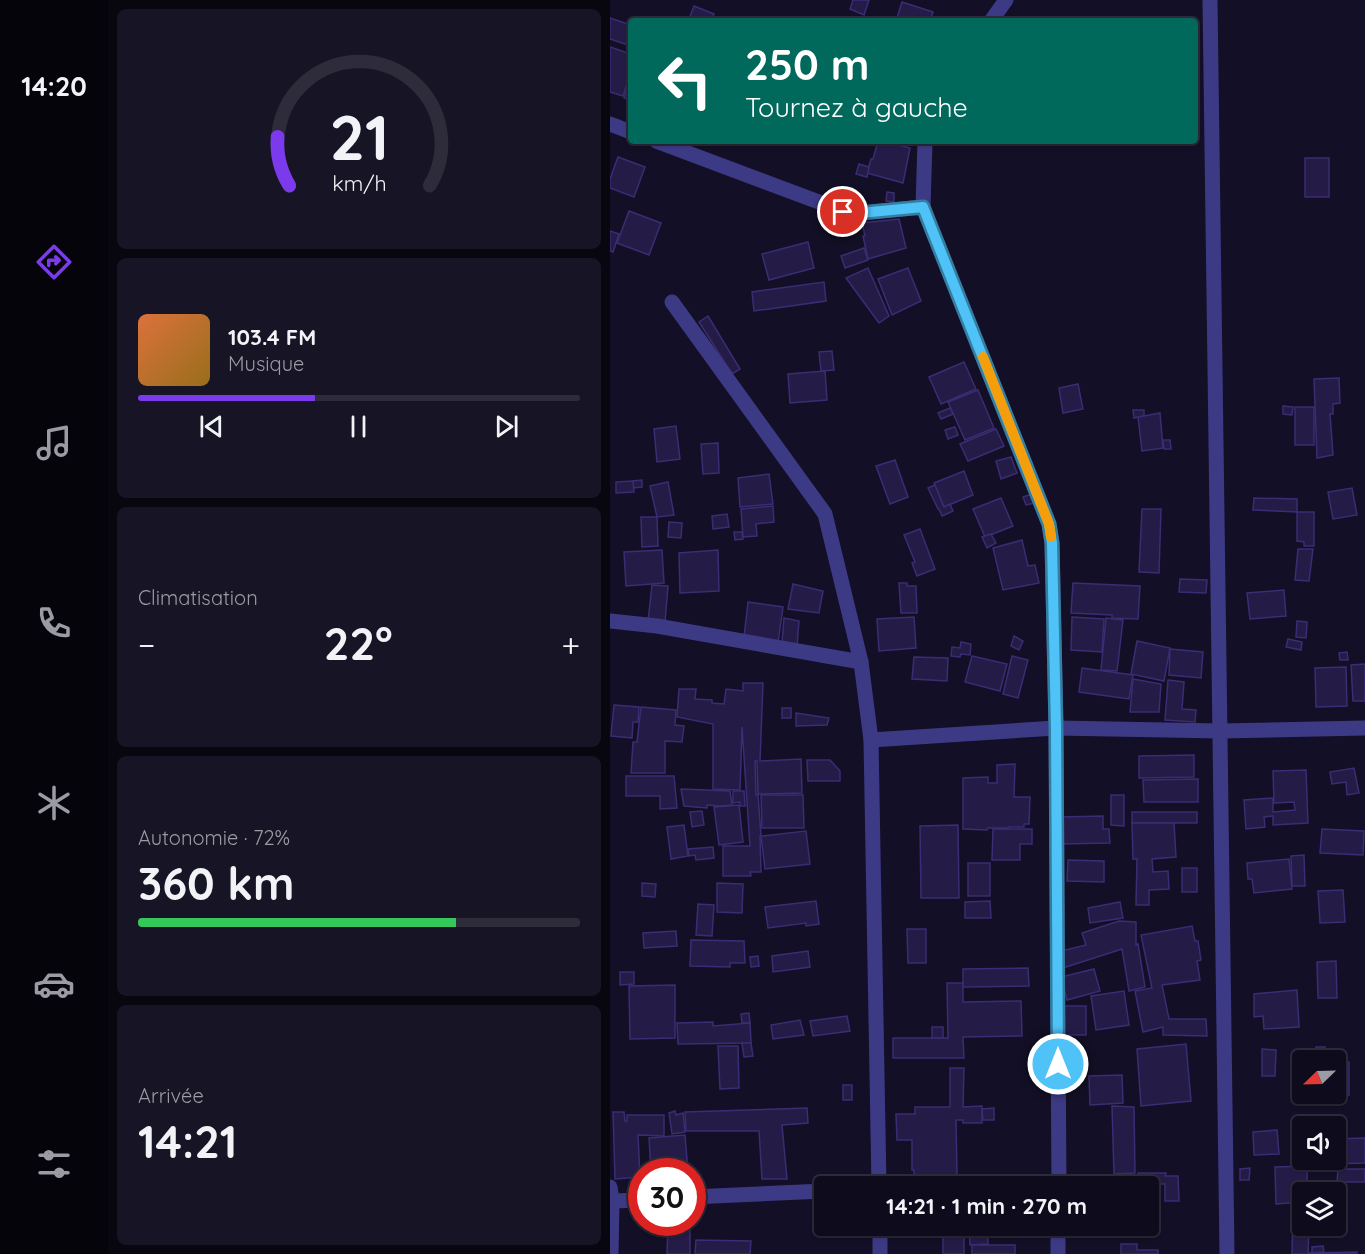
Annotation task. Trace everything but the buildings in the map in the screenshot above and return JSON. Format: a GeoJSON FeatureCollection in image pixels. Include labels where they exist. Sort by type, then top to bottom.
{"type":"FeatureCollection","features":[{"type":"Feature","properties":{"kind":"street"},"geometry":{"type":"LineString","coordinates":[[993,18],[1006,0]]}},
{"type":"Feature","properties":{"kind":"street"},"geometry":{"type":"LineString","coordinates":[[1210,0],[1227,1254]]}},
{"type":"Feature","properties":{"kind":"street"},"geometry":{"type":"LineString","coordinates":[[610,124],[628,131]]}},
{"type":"Feature","properties":{"kind":"street"},"geometry":{"type":"LineString","coordinates":[[664,144],[843,212],[860,213],[923,207]]}},
{"type":"Feature","properties":{"kind":"street"},"geometry":{"type":"LineString","coordinates":[[925,144],[923,207],[1049,524],[1052,543],[1056,728],[1059,1176]]}},
{"type":"Feature","properties":{"kind":"street"},"geometry":{"type":"LineString","coordinates":[[672,302],[825,513],[860,662],[871,740],[879,1176]]}},
{"type":"Feature","properties":{"kind":"street"},"geometry":{"type":"LineString","coordinates":[[610,621],[657,626],[860,662]]}},
{"type":"Feature","properties":{"kind":"street"},"geometry":{"type":"LineString","coordinates":[[871,740],[1056,728],[1221,731],[1364,728]]}},
{"type":"Feature","properties":{"kind":"street"},"geometry":{"type":"LineString","coordinates":[[706,1196],[814,1191]]}},
{"type":"Feature","properties":{"kind":"street"},"geometry":{"type":"LineString","coordinates":[[611,1249],[611,1194],[628,1197]]}},
{"type":"Feature","properties":{"kind":"street"},"geometry":{"type":"LineString","coordinates":[[880,1236],[880,1254]]}},
{"type":"Feature","properties":{"kind":"street"},"geometry":{"type":"LineString","coordinates":[[1058,1236],[1058,1254]]}},
{"type":"Feature","properties":{"kind":"slow traffic"},"geometry":{"type":"LineString","coordinates":[[983,357],[1049,524],[1051,537]]}},
{"type":"Feature","properties":{"kind":"route"},"geometry":{"type":"LineString","coordinates":[[843,212],[860,213],[923,207],[1049,524],[1052,543],[1056,728],[1058,1064]]}}]}
